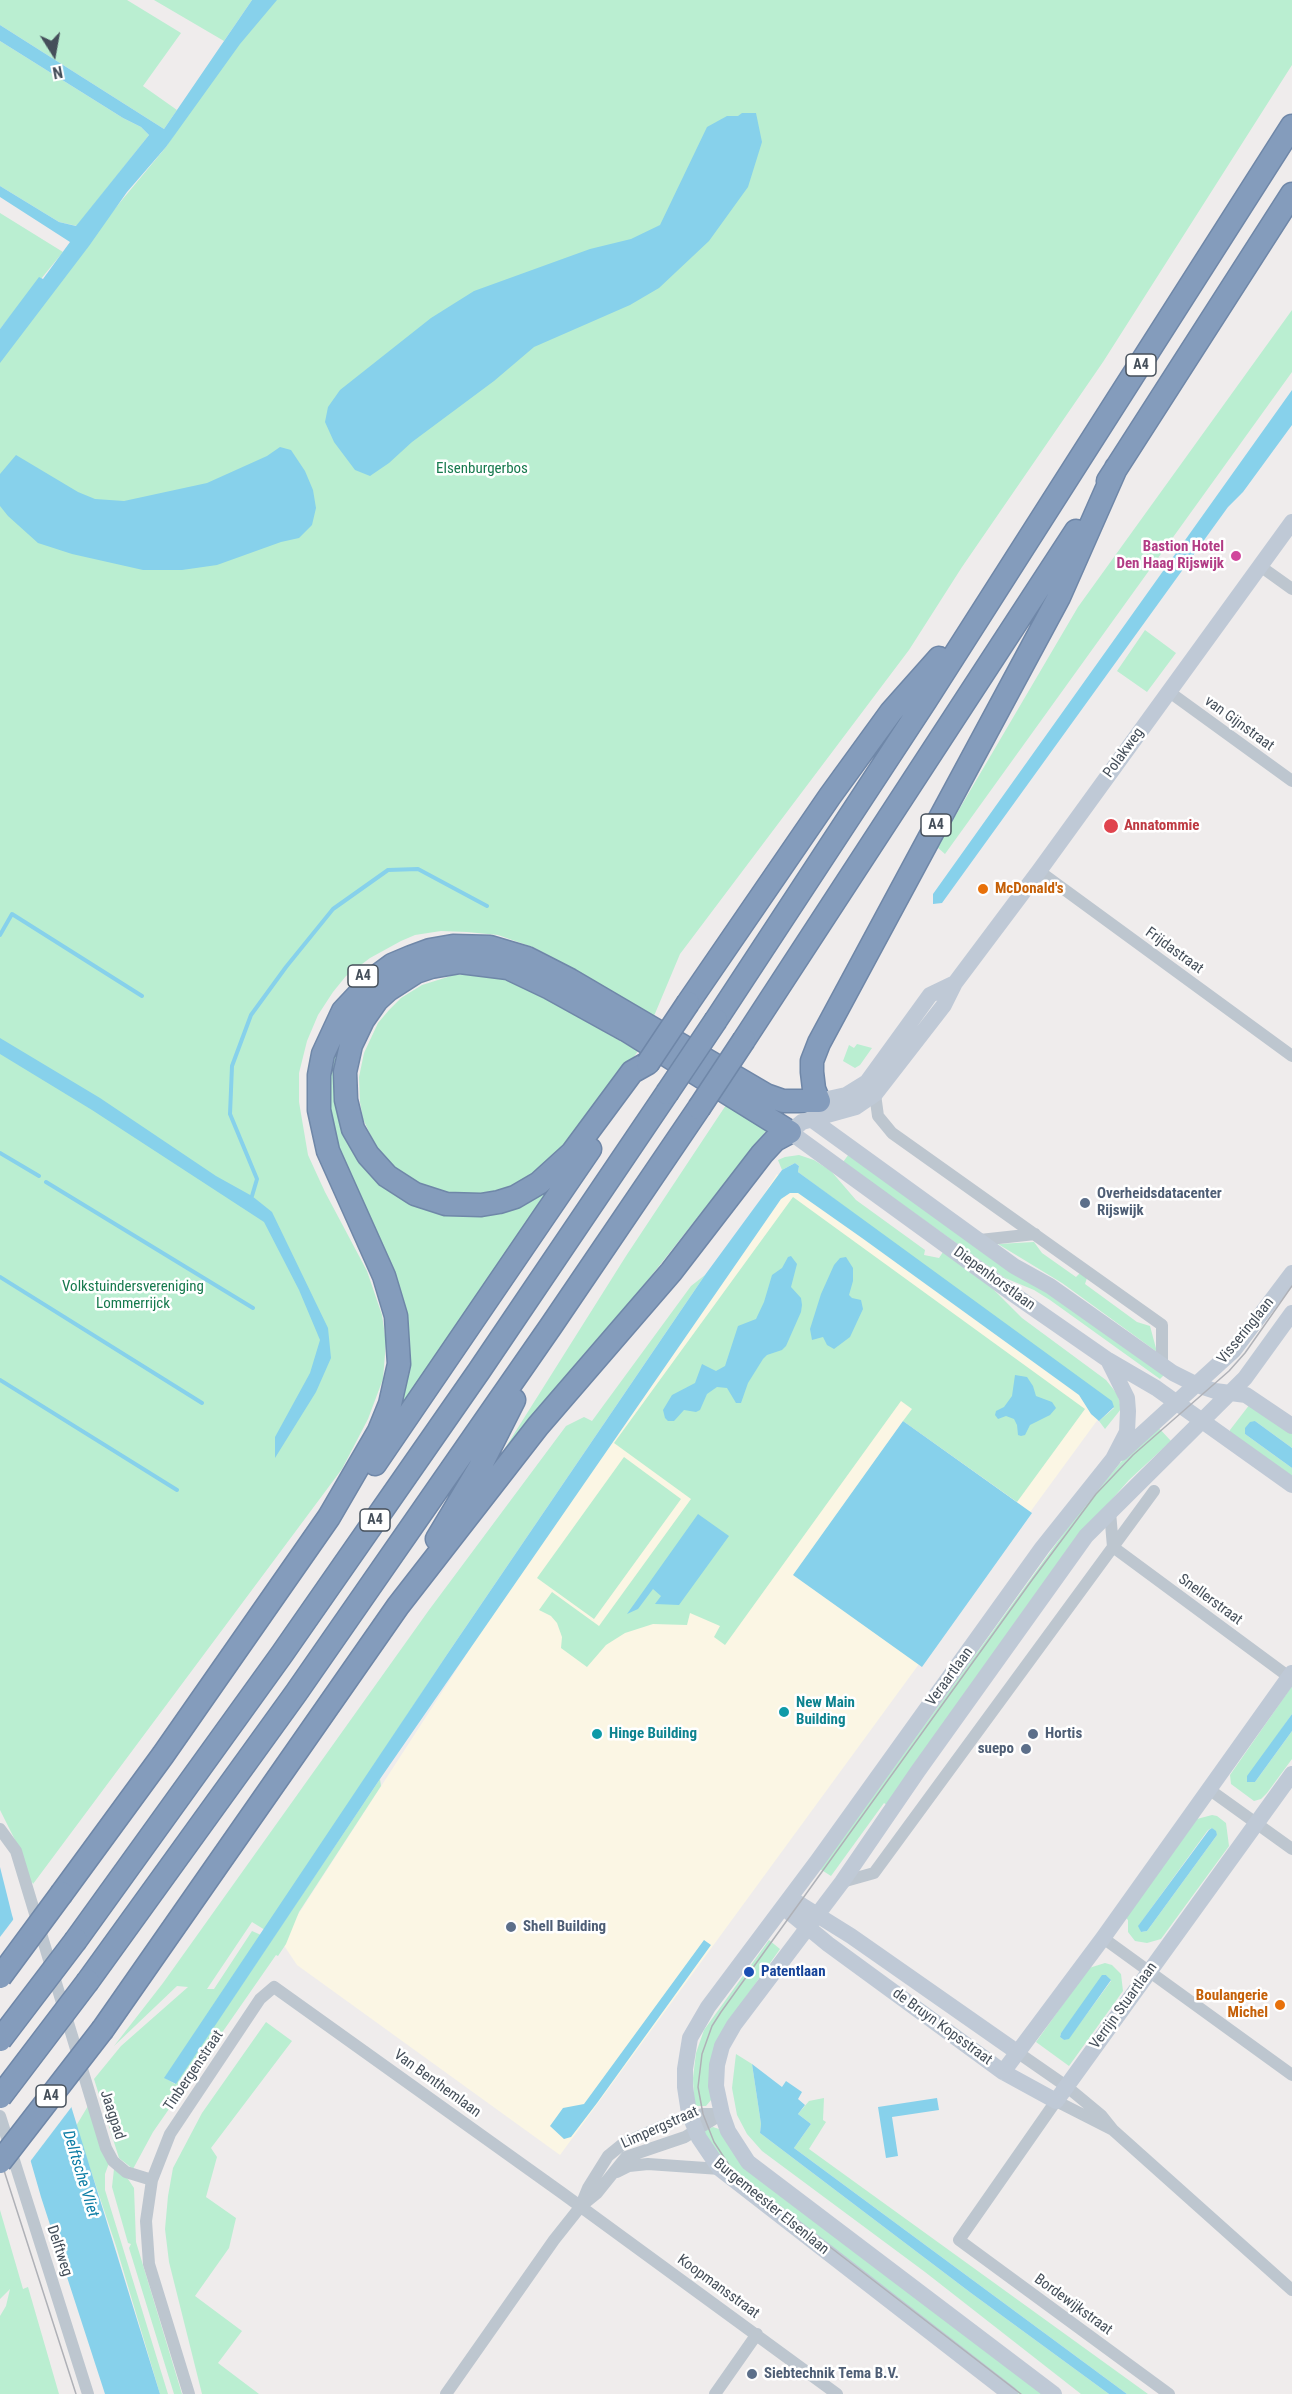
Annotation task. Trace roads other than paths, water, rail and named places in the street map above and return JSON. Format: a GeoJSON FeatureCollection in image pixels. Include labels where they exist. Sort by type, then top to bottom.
{"type":"FeatureCollection","features":[{"type":"Feature","properties":{"kind":"highway","name":"A4"},"geometry":{"type":"LineString","coordinates":[[0,2040],[76,1940],[282,1654],[479,1371],[667,1093],[988,603],[1292,126]]}},
{"type":"Feature","properties":{"kind":"highway","name":"A4"},"geometry":{"type":"LineString","coordinates":[[0,2097],[88,1981],[296,1693],[551,1326],[744,1040],[1292,194]]}},
{"type":"Feature","properties":{"kind":"highway","name":"A4"},"geometry":{"type":"LineString","coordinates":[[0,1977],[163,1755],[329,1517],[379,1431],[390,1404],[399,1364],[396,1316],[384,1276],[339,1180],[321,1128],[318,1092],[323,1054],[344,1011],[373,978],[392,965],[430,950],[470,946],[490,947],[527,958],[607,1000],[763,1093],[819,1112],[814,1089],[812,1061],[819,1043],[1059,597],[1116,468]]}},
{"type":"Feature","properties":{"kind":"highway","name":"A4"},"geometry":{"type":"LineString","coordinates":[[329,1517],[382,1454],[640,1071],[830,796],[891,712],[988,603]]}},
{"type":"Feature","properties":{"kind":"highway","name":"A4"},"geometry":{"type":"LineString","coordinates":[[0,2162],[103,2029],[398,1606],[538,1426],[670,1272],[762,1154],[776,1140],[790,1132],[626,1030],[550,988],[508,968],[471,962],[446,963],[416,972],[396,984],[377,1000],[363,1020],[351,1045],[345,1072],[346,1100],[353,1129],[377,1167],[387,1176],[415,1194],[430,1200],[455,1205],[481,1205],[515,1197],[528,1191],[552,1173],[572,1153],[640,1071]]}},
{"type":"Feature","properties":{"kind":"highway","name":"A4"},"geometry":{"type":"LineString","coordinates":[[398,1606],[479,1469],[551,1326]]}},
{"type":"Feature","properties":{"kind":"main road","name":"Polakweg"},"geometry":{"type":"LineString","coordinates":[[819,1112],[856,1107],[875,1094],[944,1005],[955,983],[1292,522]]}},
{"type":"Feature","properties":{"kind":"main road","name":"Polakweg"},"geometry":{"type":"LineString","coordinates":[[790,1132],[802,1122],[859,1089],[880,1065],[930,995],[955,983]]}},
{"type":"Feature","properties":{"kind":"main road","name":"Diepenhorstlaan"},"geometry":{"type":"LineString","coordinates":[[819,1112],[837,1137],[1014,1266],[1050,1286],[1162,1366],[1197,1385],[1246,1395],[1292,1426]]}},
{"type":"Feature","properties":{"kind":"main road","name":"Diepenhorstlaan"},"geometry":{"type":"LineString","coordinates":[[790,1132],[1108,1360],[1150,1384],[1203,1420],[1292,1485]]}},
{"type":"Feature","properties":{"kind":"main road","name":"Visseringlaan"},"geometry":{"type":"LineString","coordinates":[[1197,1385],[1234,1350],[1292,1273]]}},
{"type":"Feature","properties":{"kind":"main road","name":"Visseringlaan"},"geometry":{"type":"LineString","coordinates":[[1230,1393],[1245,1378],[1292,1313]]}},
{"type":"Feature","properties":{"kind":"main road","name":"Veraartlaan"},"geometry":{"type":"LineString","coordinates":[[1108,1360],[1127,1398],[1128,1411],[1127,1432],[1113,1459]]}},
{"type":"Feature","properties":{"kind":"main road","name":"Veraartlaan"},"geometry":{"type":"LineString","coordinates":[[786,1902],[1042,1548],[1113,1459],[1197,1385]]}},
{"type":"Feature","properties":{"kind":"main road"},"geometry":{"type":"LineString","coordinates":[[1197,1385],[1203,1420]]}},
{"type":"Feature","properties":{"kind":"main road","name":"Veraartlaan"},"geometry":{"type":"LineString","coordinates":[[812,1921],[842,1882],[918,1770],[1079,1545],[1230,1393]]}},
{"type":"Feature","properties":{"kind":"main road"},"geometry":{"type":"LineString","coordinates":[[1003,2072],[1103,1938],[1291,1675]]}},
{"type":"Feature","properties":{"kind":"main road","name":"Verrijn Stuartlaan"},"geometry":{"type":"LineString","coordinates":[[1056,2101],[1292,1774]]}},
{"type":"Feature","properties":{"kind":"main road","name":"de Bruyn Kopsstraat"},"geometry":{"type":"LineString","coordinates":[[786,1902],[812,1921],[851,1936],[1017,2052]]}},
{"type":"Feature","properties":{"kind":"main road","name":"Burgemeester Elsenlaan"},"geometry":{"type":"LineString","coordinates":[[786,1902],[708,2007],[690,2038],[685,2078],[693,2123],[710,2157],[720,2169],[1011,2394]]}},
{"type":"Feature","properties":{"kind":"main road","name":"de Bruyn Kopsstraat"},"geometry":{"type":"LineString","coordinates":[[812,1921],[831,1947],[1003,2072],[1056,2101]]}},
{"type":"Feature","properties":{"kind":"main road","name":"Burgemeester Elsenlaan"},"geometry":{"type":"LineString","coordinates":[[812,1921],[734,2025],[722,2046],[717,2065],[716,2086],[728,2131],[748,2162],[1054,2394]]}},
{"type":"Feature","properties":{"kind":"street"},"geometry":{"type":"LineString","coordinates":[[1260,566],[1292,589]]}},
{"type":"Feature","properties":{"kind":"street","name":"van Gijnstraat"},"geometry":{"type":"LineString","coordinates":[[1168,691],[1292,781]]}},
{"type":"Feature","properties":{"kind":"street","name":"Frijdastraat"},"geometry":{"type":"LineString","coordinates":[[1039,871],[1292,1056]]}},
{"type":"Feature","properties":{"kind":"street"},"geometry":{"type":"LineString","coordinates":[[875,1094],[878,1116],[892,1133],[1162,1325],[1162,1366]]}},
{"type":"Feature","properties":{"kind":"street","name":"Diepenhorstlaan"},"geometry":{"type":"LineString","coordinates":[[980,1240],[1035,1234]]}},
{"type":"Feature","properties":{"kind":"street"},"geometry":{"type":"LineString","coordinates":[[842,1882],[874,1873],[1154,1491]]}},
{"type":"Feature","properties":{"kind":"street"},"geometry":{"type":"LineString","coordinates":[[1110,1512],[1113,1547]]}},
{"type":"Feature","properties":{"kind":"street","name":"Snellerstraat"},"geometry":{"type":"LineString","coordinates":[[1113,1547],[1291,1675]]}},
{"type":"Feature","properties":{"kind":"street"},"geometry":{"type":"LineString","coordinates":[[1210,1790],[1292,1850]]}},
{"type":"Feature","properties":{"kind":"street","name":"Jaagpad"},"geometry":{"type":"LineString","coordinates":[[0,1829],[16,1851],[106,2148],[113,2161],[126,2172],[152,2180]]}},
{"type":"Feature","properties":{"kind":"street"},"geometry":{"type":"LineString","coordinates":[[1103,1938],[1292,2075]]}},
{"type":"Feature","properties":{"kind":"street","name":"Tinbergenstraat"},"geometry":{"type":"LineString","coordinates":[[152,2180],[170,2134],[260,1999],[274,1987]]}},
{"type":"Feature","properties":{"kind":"street","name":"Van Benthemlaan"},"geometry":{"type":"LineString","coordinates":[[274,1987],[581,2206]]}},
{"type":"Feature","properties":{"kind":"street","name":"de Bruyn Kopsstraat"},"geometry":{"type":"LineString","coordinates":[[1017,2052],[1066,2086],[1101,2115],[1113,2130],[1292,2290]]}},
{"type":"Feature","properties":{"kind":"street","name":"de Bruyn Kopsstraat"},"geometry":{"type":"LineString","coordinates":[[1056,2101],[1113,2130]]}},
{"type":"Feature","properties":{"kind":"street","name":"Verrijn Stuartlaan"},"geometry":{"type":"LineString","coordinates":[[959,2240],[1056,2101]]}},
{"type":"Feature","properties":{"kind":"street","name":"Limpergstraat"},"geometry":{"type":"LineString","coordinates":[[581,2206],[588,2188],[608,2156],[624,2143],[722,2114]]}},
{"type":"Feature","properties":{"kind":"street","name":"Delftweg"},"geometry":{"type":"LineString","coordinates":[[0,2116],[88,2394]]}},
{"type":"Feature","properties":{"kind":"street","name":"Limpergstraat"},"geometry":{"type":"LineString","coordinates":[[446,2394],[554,2240],[581,2206],[597,2193],[626,2157],[693,2123]]}},
{"type":"Feature","properties":{"kind":"street","name":"Limpergstraat"},"geometry":{"type":"LineString","coordinates":[[613,2174],[629,2166],[648,2164],[720,2169]]}},
{"type":"Feature","properties":{"kind":"street"},"geometry":{"type":"LineString","coordinates":[[152,2180],[146,2221],[150,2264],[189,2394]]}},
{"type":"Feature","properties":{"kind":"street","name":"Koopmansstraat"},"geometry":{"type":"LineString","coordinates":[[581,2206],[837,2394]]}},
{"type":"Feature","properties":{"kind":"street","name":"Bordewijkstraat"},"geometry":{"type":"LineString","coordinates":[[959,2240],[1169,2394]]}},
{"type":"Feature","properties":{"kind":"street"},"geometry":{"type":"LineString","coordinates":[[715,2394],[757,2334]]}},
{"type":"Feature","properties":{"kind":"water"},"geometry":{"type":"Polygon","coordinates":[[[252,0],[277,0],[240,44],[166,147],[127,192],[0,363],[0,329],[39,277],[43,279],[70,242],[0,197],[0,186],[59,222],[76,226],[149,135],[141,127],[0,41],[0,25],[164,129],[252,0]]]}},
{"type":"Feature","properties":{"kind":"water"},"geometry":{"type":"Polygon","coordinates":[[[742,113],[756,113],[762,142],[748,187],[709,241],[659,288],[630,305],[534,347],[494,381],[412,442],[389,463],[370,476],[355,470],[334,442],[325,422],[328,407],[340,390],[431,318],[474,291],[590,249],[631,239],[660,225],[707,127],[727,116],[738,116],[742,113]]]}},
{"type":"Feature","properties":{"kind":"water"},"geometry":{"type":"Polygon","coordinates":[[[1292,390],[1292,425],[1243,492],[1228,507],[942,903],[933,904],[933,894],[1292,390]]]}},
{"type":"Feature","properties":{"kind":"water"},"geometry":{"type":"Polygon","coordinates":[[[280,447],[291,450],[305,471],[313,490],[316,508],[312,525],[299,538],[281,542],[217,565],[182,570],[143,570],[72,554],[38,543],[0,506],[0,474],[16,455],[78,492],[95,499],[124,501],[207,483],[267,456],[280,447]]]}},
{"type":"Feature","properties":{"kind":"water"},"geometry":{"type":"Polygon","coordinates":[[[0,1038],[100,1098],[216,1176],[252,1196],[272,1212],[328,1328],[331,1358],[316,1392],[275,1458],[275,1437],[310,1373],[320,1340],[299,1290],[264,1222],[92,1110],[0,1054],[0,1038]]]}},
{"type":"Feature","properties":{"kind":"water"},"geometry":{"type":"Polygon","coordinates":[[[795,1163],[799,1166],[798,1172],[1112,1401],[1114,1407],[1099,1421],[1091,1414],[1079,1395],[798,1193],[790,1193],[781,1199],[380,1779],[176,2084],[164,2078],[448,1653],[705,1275],[782,1170],[795,1163]]]}},
{"type":"Feature","properties":{"kind":"water"},"geometry":{"type":"Polygon","coordinates":[[[791,1256],[797,1264],[791,1287],[801,1298],[802,1305],[786,1346],[763,1359],[748,1383],[741,1403],[736,1403],[727,1388],[717,1387],[707,1394],[700,1410],[696,1412],[684,1410],[674,1421],[668,1421],[663,1410],[672,1395],[695,1383],[702,1364],[716,1371],[725,1366],[738,1326],[756,1319],[772,1275],[782,1268],[791,1256]]]}},
{"type":"Feature","properties":{"kind":"water"},"geometry":{"type":"Polygon","coordinates":[[[846,1257],[853,1268],[853,1281],[849,1295],[861,1300],[863,1309],[850,1337],[834,1349],[827,1345],[823,1337],[812,1340],[810,1329],[821,1294],[834,1265],[840,1258],[846,1257]]]}},
{"type":"Feature","properties":{"kind":"water"},"geometry":{"type":"Polygon","coordinates":[[[1015,1375],[1027,1377],[1036,1396],[1052,1402],[1056,1408],[1050,1415],[1030,1425],[1025,1435],[1021,1436],[1018,1435],[1014,1419],[1006,1416],[998,1419],[995,1415],[996,1411],[1004,1407],[1012,1396],[1015,1375]]]}},
{"type":"Feature","properties":{"kind":"water"},"geometry":{"type":"Polygon","coordinates":[[[903,1421],[1032,1513],[922,1667],[793,1575],[903,1421]]]}},
{"type":"Feature","properties":{"kind":"water"},"geometry":{"type":"Polygon","coordinates":[[[1255,1421],[1292,1448],[1292,1468],[1245,1434],[1245,1428],[1250,1422],[1255,1421]]]}},
{"type":"Feature","properties":{"kind":"water"},"geometry":{"type":"Polygon","coordinates":[[[698,1514],[729,1536],[679,1605],[655,1604],[661,1596],[653,1589],[638,1609],[627,1614],[698,1514]]]}},
{"type":"Feature","properties":{"kind":"water"},"geometry":{"type":"Polygon","coordinates":[[[1292,1714],[1292,1731],[1255,1782],[1247,1782],[1247,1776],[1292,1714]]]}},
{"type":"Feature","properties":{"kind":"water"},"geometry":{"type":"Polygon","coordinates":[[[1212,1828],[1217,1835],[1147,1931],[1141,1932],[1138,1926],[1212,1828]]]}},
{"type":"Feature","properties":{"kind":"water","name":"Delftsche Vliet"},"geometry":{"type":"Polygon","coordinates":[[[0,1867],[12,1915],[160,2394],[105,2394],[41,2197],[0,2054],[0,1867]]]}},
{"type":"Feature","properties":{"kind":"water"},"geometry":{"type":"Polygon","coordinates":[[[704,1940],[711,1945],[597,2103],[571,2137],[564,2139],[550,2126],[563,2108],[584,2104],[704,1940]]]}},
{"type":"Feature","properties":{"kind":"water"},"geometry":{"type":"Polygon","coordinates":[[[1102,1975],[1106,1975],[1111,1980],[1069,2039],[1064,2040],[1060,2037],[1061,2033],[1102,1975]]]}},
{"type":"Feature","properties":{"kind":"water"},"geometry":{"type":"Polygon","coordinates":[[[752,2064],[782,2087],[786,2081],[802,2092],[798,2099],[805,2105],[798,2114],[811,2124],[794,2148],[1127,2394],[1109,2394],[760,2133],[761,2124],[752,2064]]]}},
{"type":"Feature","properties":{"kind":"water"},"geometry":{"type":"Polygon","coordinates":[[[937,2098],[939,2110],[892,2117],[898,2156],[886,2158],[878,2107],[937,2098]]]}},
{"type":"Feature","properties":{"kind":"waterway"},"geometry":{"type":"LineString","coordinates":[[252,1196],[257,1179],[230,1114],[232,1066],[251,1015],[286,967],[333,909],[388,870],[418,869],[487,906]]}},
{"type":"Feature","properties":{"kind":"waterway"},"geometry":{"type":"LineString","coordinates":[[0,935],[12,914],[142,996]]}},
{"type":"Feature","properties":{"kind":"waterway"},"geometry":{"type":"LineString","coordinates":[[0,1153],[39,1176]]}},
{"type":"Feature","properties":{"kind":"waterway"},"geometry":{"type":"LineString","coordinates":[[46,1182],[253,1308]]}},
{"type":"Feature","properties":{"kind":"waterway"},"geometry":{"type":"LineString","coordinates":[[0,1277],[202,1403]]}},
{"type":"Feature","properties":{"kind":"waterway"},"geometry":{"type":"LineString","coordinates":[[0,1380],[177,1490]]}},
{"type":"Feature","properties":{"kind":"tram line"},"geometry":{"type":"LineString","coordinates":[[1021,2394],[742,2178],[729,2165],[714,2142],[703,2114],[698,2087],[702,2054],[712,2026],[721,2012],[1096,1494],[1133,1455],[1229,1371],[1245,1353],[1292,1286]]}},
{"type":"Feature","properties":{"kind":"tram line"},"geometry":{"type":"LineString","coordinates":[[0,2158],[76,2394]]}},
{"type":"Feature","properties":{"kind":"place","name":"Bastion Hotel Den Haag Rijswijk"},"geometry":{"type":"Point","coordinates":[1236,556]}},
{"type":"Feature","properties":{"kind":"place","name":"Annatommie"},"geometry":{"type":"Point","coordinates":[1111,826]}},
{"type":"Feature","properties":{"kind":"place","name":"McDonald's"},"geometry":{"type":"Point","coordinates":[983,889]}},
{"type":"Feature","properties":{"kind":"place","name":"Overheidsdatacenter Rijswijk"},"geometry":{"type":"Point","coordinates":[1085,1203]}},
{"type":"Feature","properties":{"kind":"place","name":"New Main Building"},"geometry":{"type":"Point","coordinates":[784,1712]}},
{"type":"Feature","properties":{"kind":"place","name":"Hinge Building"},"geometry":{"type":"Point","coordinates":[597,1734]}},
{"type":"Feature","properties":{"kind":"place","name":"Hortis"},"geometry":{"type":"Point","coordinates":[1033,1734]}},
{"type":"Feature","properties":{"kind":"place","name":"suepo"},"geometry":{"type":"Point","coordinates":[1026,1749]}},
{"type":"Feature","properties":{"kind":"place","name":"Shell Building"},"geometry":{"type":"Point","coordinates":[511,1927]}},
{"type":"Feature","properties":{"kind":"place","name":"Patentlaan"},"geometry":{"type":"Point","coordinates":[749,1972]}},
{"type":"Feature","properties":{"kind":"place","name":"Boulangerie Michel"},"geometry":{"type":"Point","coordinates":[1280,2005]}},
{"type":"Feature","properties":{"kind":"place","name":"Siebtechnik Tema B.V."},"geometry":{"type":"Point","coordinates":[752,2374]}},
{"type":"Feature","properties":{"kind":"park label","name":"Elsenburgerbos"},"geometry":{"type":"Point","coordinates":[482,469]}},
{"type":"Feature","properties":{"kind":"park label","name":"Volkstuindersvereniging Lommerrijck"},"geometry":{"type":"Point","coordinates":[133,1296]}}]}
